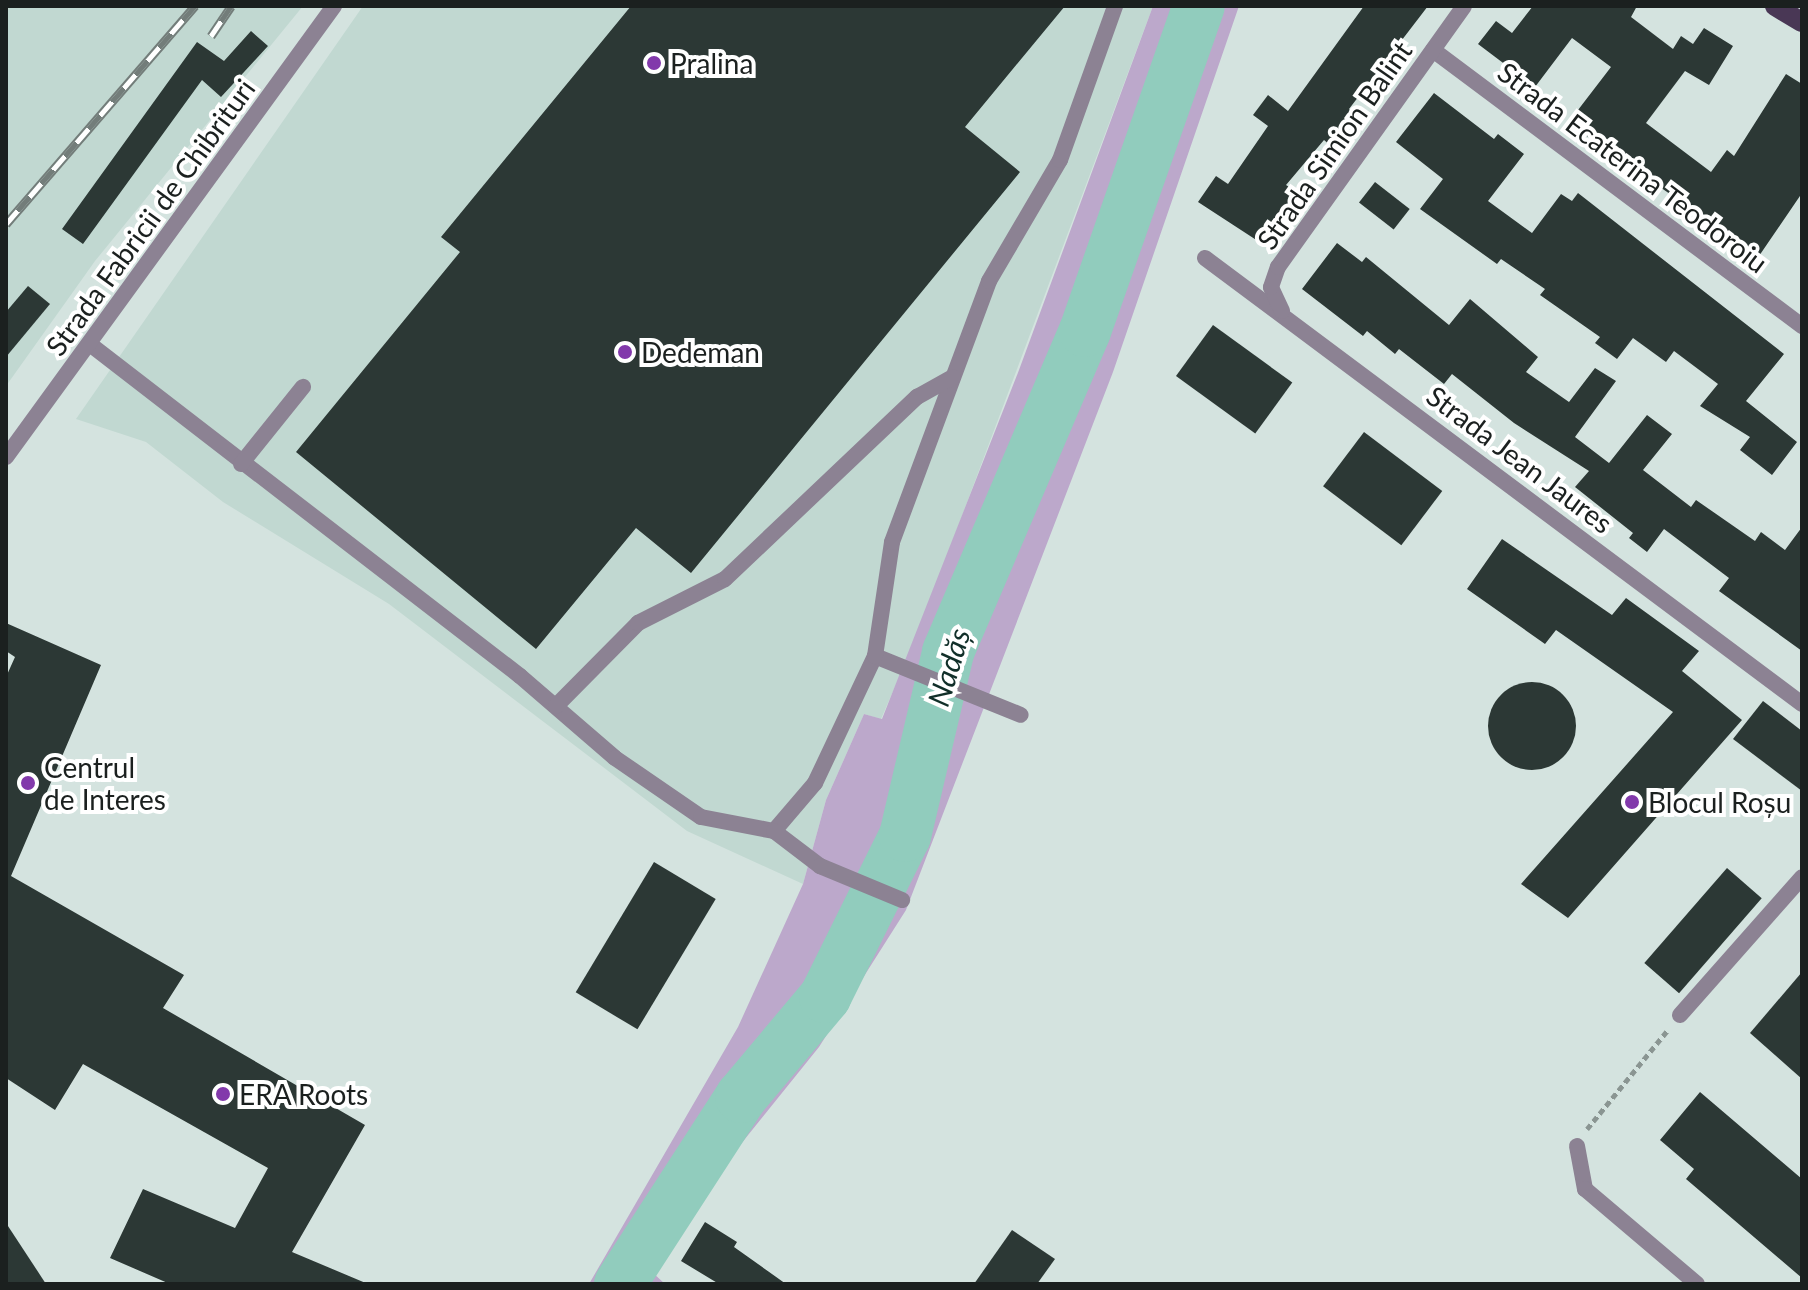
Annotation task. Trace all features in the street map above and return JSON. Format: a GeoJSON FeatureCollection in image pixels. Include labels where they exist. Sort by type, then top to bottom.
{"type":"FeatureCollection","features":[{"type":"Feature","properties":{"kind":"main road"},"geometry":{"type":"LineString","coordinates":[[1775,6],[1802,22]]}},
{"type":"Feature","properties":{"kind":"street","name":"Strada Fabricii de Chibrituri"},"geometry":{"type":"LineString","coordinates":[[6,457],[91,345],[334,6]]}},
{"type":"Feature","properties":{"kind":"street"},"geometry":{"type":"LineString","coordinates":[[774,831],[815,783],[875,656],[892,542],[989,281],[1060,160],[1115,6]]}},
{"type":"Feature","properties":{"kind":"street","name":"Strada Simion Balint"},"geometry":{"type":"LineString","coordinates":[[1288,318],[1271,287],[1278,267],[1464,6]]}},
{"type":"Feature","properties":{"kind":"street","name":"Strada Ecaterina Teodoroiu"},"geometry":{"type":"LineString","coordinates":[[1433,50],[1802,326]]}},
{"type":"Feature","properties":{"kind":"street","name":"Strada Jean Jaures"},"geometry":{"type":"LineString","coordinates":[[1205,258],[1802,704]]}},
{"type":"Feature","properties":{"kind":"street"},"geometry":{"type":"LineString","coordinates":[[91,345],[241,464],[357,548],[556,706],[615,758],[701,817],[774,831],[820,866],[902,900]]}},
{"type":"Feature","properties":{"kind":"street"},"geometry":{"type":"LineString","coordinates":[[556,706],[638,623],[725,579],[917,397],[953,377]]}},
{"type":"Feature","properties":{"kind":"street"},"geometry":{"type":"LineString","coordinates":[[241,464],[303,387]]}},
{"type":"Feature","properties":{"kind":"street"},"geometry":{"type":"LineString","coordinates":[[875,656],[1021,715]]}},
{"type":"Feature","properties":{"kind":"street"},"geometry":{"type":"LineString","coordinates":[[1680,1015],[1802,877]]}},
{"type":"Feature","properties":{"kind":"street"},"geometry":{"type":"LineString","coordinates":[[1577,1146],[1585,1189],[1697,1284]]}},
{"type":"Feature","properties":{"kind":"path"},"geometry":{"type":"LineString","coordinates":[[1577,1146],[1591,1122],[1680,1015]]}},
{"type":"Feature","properties":{"kind":"shaded area"},"geometry":{"type":"Polygon","coordinates":[[[6,6],[303,6],[95,261],[6,386],[6,6]]]}},
{"type":"Feature","properties":{"kind":"shaded area"},"geometry":{"type":"Polygon","coordinates":[[[363,6],[1153,6],[917,636],[881,719],[864,714],[826,800],[803,884],[687,831],[389,604],[223,502],[146,442],[76,419],[363,6]]]}},
{"type":"Feature","properties":{"kind":"shaded area"},"geometry":{"type":"Polygon","coordinates":[[[1153,6],[1239,6],[1113,372],[906,910],[819,1047],[703,1191],[652,1272],[665,1284],[589,1284],[738,1027],[803,884],[826,800],[864,714],[882,719],[1019,370],[1153,6]]]}},
{"type":"Feature","properties":{"kind":"building","name":"Dedeman"},"geometry":{"type":"Polygon","coordinates":[[[631,6],[1065,6],[965,127],[1020,172],[691,573],[636,528],[536,649],[296,452],[460,252],[441,237],[631,6]]]}},
{"type":"Feature","properties":{"kind":"building"},"geometry":{"type":"Polygon","coordinates":[[[1364,6],[1428,6],[1349,109],[1357,116],[1331,146],[1324,140],[1286,185],[1298,193],[1264,245],[1198,202],[1216,176],[1228,184],[1268,126],[1253,115],[1268,95],[1288,111],[1364,6]]]}},
{"type":"Feature","properties":{"kind":"building"},"geometry":{"type":"Polygon","coordinates":[[[1533,6],[1637,6],[1631,17],[1673,49],[1681,36],[1693,44],[1704,28],[1733,46],[1709,85],[1685,71],[1646,123],[1711,172],[1727,150],[1734,156],[1786,74],[1802,84],[1802,193],[1759,256],[1568,123],[1611,67],[1572,38],[1535,87],[1478,44],[1496,21],[1512,33],[1533,6]]]}},
{"type":"Feature","properties":{"kind":"building"},"geometry":{"type":"Polygon","coordinates":[[[251,31],[268,46],[221,97],[202,80],[83,244],[62,229],[197,42],[224,61],[251,31]]]}},
{"type":"Feature","properties":{"kind":"building"},"geometry":{"type":"Polygon","coordinates":[[[1434,93],[1494,139],[1498,134],[1524,154],[1488,201],[1532,233],[1561,194],[1572,201],[1578,193],[1784,354],[1746,401],[1797,442],[1772,475],[1740,450],[1750,437],[1700,406],[1718,384],[1674,351],[1666,362],[1633,338],[1617,359],[1595,343],[1600,337],[1540,295],[1545,289],[1501,259],[1497,264],[1420,209],[1443,179],[1396,142],[1434,93]]]}},
{"type":"Feature","properties":{"kind":"building"},"geometry":{"type":"Polygon","coordinates":[[[1375,182],[1410,209],[1394,230],[1359,202],[1375,182]]]}},
{"type":"Feature","properties":{"kind":"building"},"geometry":{"type":"Polygon","coordinates":[[[1337,243],[1362,262],[1366,257],[1449,325],[1470,299],[1538,357],[1526,372],[1569,402],[1595,368],[1616,381],[1575,437],[1609,463],[1647,415],[1672,434],[1643,470],[1691,507],[1696,500],[1755,541],[1761,532],[1785,550],[1802,527],[1802,651],[1719,591],[1729,578],[1664,529],[1647,552],[1629,538],[1633,533],[1575,487],[1589,471],[1514,423],[1452,374],[1444,384],[1399,349],[1395,354],[1367,331],[1363,336],[1302,289],[1337,243]]]}},
{"type":"Feature","properties":{"kind":"building"},"geometry":{"type":"Polygon","coordinates":[[[28,286],[50,304],[6,357],[6,312],[28,286]]]}},
{"type":"Feature","properties":{"kind":"building"},"geometry":{"type":"Polygon","coordinates":[[[1213,325],[1292,383],[1255,434],[1176,376],[1213,325]]]}},
{"type":"Feature","properties":{"kind":"building"},"geometry":{"type":"Polygon","coordinates":[[[1364,432],[1442,491],[1401,545],[1323,486],[1364,432]]]}},
{"type":"Feature","properties":{"kind":"building"},"geometry":{"type":"Polygon","coordinates":[[[1502,539],[1612,615],[1626,598],[1699,651],[1682,671],[1742,720],[1568,918],[1521,884],[1673,712],[1556,630],[1545,644],[1467,589],[1502,539]]]}},
{"type":"Feature","properties":{"kind":"building","name":"ERA Roots"},"geometry":{"type":"Polygon","coordinates":[[[6,623],[101,665],[11,876],[184,975],[163,1008],[365,1125],[292,1252],[368,1284],[170,1284],[110,1258],[143,1189],[235,1228],[268,1168],[83,1064],[55,1110],[6,1078],[6,677],[15,657],[6,651],[6,623]]]}},
{"type":"Feature","properties":{"kind":"building"},"geometry":{"type":"Polygon","coordinates":[[[1532,682],[1549,685],[1563,695],[1573,709],[1576,726],[1573,743],[1563,757],[1549,767],[1532,770],[1515,767],[1501,757],[1491,743],[1488,726],[1491,709],[1501,695],[1515,685],[1532,682]]]}},
{"type":"Feature","properties":{"kind":"building"},"geometry":{"type":"Polygon","coordinates":[[[1763,701],[1802,731],[1802,791],[1733,739],[1763,701]]]}},
{"type":"Feature","properties":{"kind":"building"},"geometry":{"type":"Polygon","coordinates":[[[654,862],[716,899],[637,1029],[576,992],[654,862]]]}},
{"type":"Feature","properties":{"kind":"building"},"geometry":{"type":"Polygon","coordinates":[[[1727,868],[1762,898],[1679,993],[1644,963],[1727,868]]]}},
{"type":"Feature","properties":{"kind":"building"},"geometry":{"type":"Polygon","coordinates":[[[1802,972],[1802,1079],[1750,1033],[1802,972]]]}},
{"type":"Feature","properties":{"kind":"building"},"geometry":{"type":"Polygon","coordinates":[[[1700,1092],[1802,1179],[1802,1278],[1686,1179],[1694,1169],[1660,1140],[1700,1092]]]}},
{"type":"Feature","properties":{"kind":"building"},"geometry":{"type":"Polygon","coordinates":[[[705,1222],[737,1242],[734,1247],[786,1284],[719,1284],[681,1261],[705,1222]]]}},
{"type":"Feature","properties":{"kind":"building"},"geometry":{"type":"Polygon","coordinates":[[[6,1223],[46,1284],[6,1284],[6,1223]]]}},
{"type":"Feature","properties":{"kind":"building"},"geometry":{"type":"Polygon","coordinates":[[[1012,1230],[1055,1259],[1037,1284],[974,1284],[1012,1230]]]}},
{"type":"Feature","properties":{"kind":"waterway","name":"Nadăș"},"geometry":{"type":"LineString","coordinates":[[620,1284],[741,1097],[825,997],[905,836],[948,652],[1085,331],[1199,6]]}},
{"type":"Feature","properties":{"kind":"railway"},"geometry":{"type":"LineString","coordinates":[[6,224],[195,6]]}},
{"type":"Feature","properties":{"kind":"railway"},"geometry":{"type":"LineString","coordinates":[[211,36],[231,6]]}},
{"type":"Feature","properties":{"kind":"place","name":"Pralina"},"geometry":{"type":"Point","coordinates":[654,63]}},
{"type":"Feature","properties":{"kind":"place","name":"Dedeman"},"geometry":{"type":"Point","coordinates":[625,352]}},
{"type":"Feature","properties":{"kind":"place","name":"Centrul de Interes"},"geometry":{"type":"Point","coordinates":[28,783]}},
{"type":"Feature","properties":{"kind":"place","name":"Blocul Roșu"},"geometry":{"type":"Point","coordinates":[1632,802]}},
{"type":"Feature","properties":{"kind":"place","name":"ERA Roots"},"geometry":{"type":"Point","coordinates":[223,1094]}}]}
